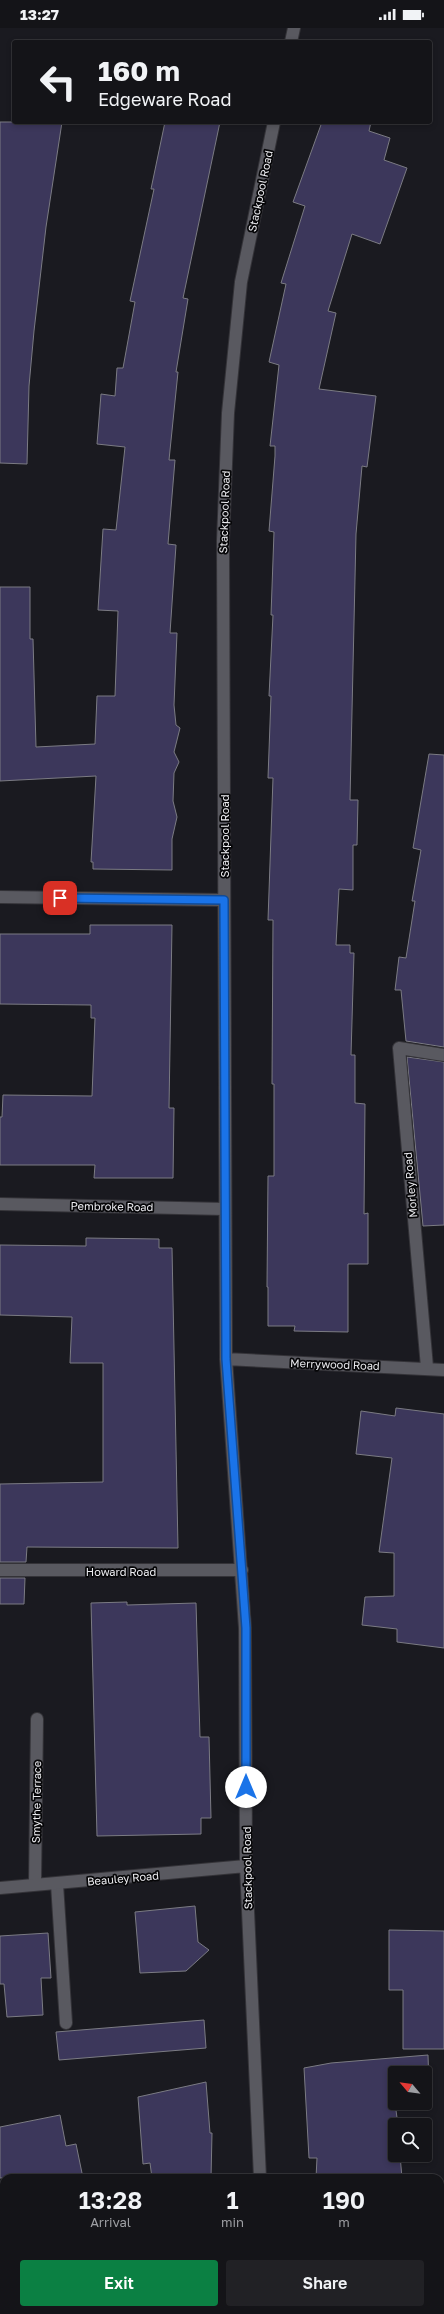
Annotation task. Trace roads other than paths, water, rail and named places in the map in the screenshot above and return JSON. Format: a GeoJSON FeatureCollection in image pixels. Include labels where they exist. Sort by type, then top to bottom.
{"type":"FeatureCollection","features":[{"type":"Feature","properties":{"kind":"street"},"geometry":{"type":"LineString","coordinates":[[291,40],[294,28]]}},
{"type":"Feature","properties":{"kind":"street","name":"Stackpool Road"},"geometry":{"type":"LineString","coordinates":[[260,2174],[246,1866],[246,1628],[226,1359],[224,1209],[222,540],[228,413],[241,282],[274,124]]}},
{"type":"Feature","properties":{"kind":"street"},"geometry":{"type":"LineString","coordinates":[[0,897],[224,900]]}},
{"type":"Feature","properties":{"kind":"street","name":"Morley Road"},"geometry":{"type":"LineString","coordinates":[[427,1368],[398,1048],[444,1055]]}},
{"type":"Feature","properties":{"kind":"street","name":"Pembroke Road"},"geometry":{"type":"LineString","coordinates":[[0,1204],[224,1209]]}},
{"type":"Feature","properties":{"kind":"street","name":"Merrywood Road"},"geometry":{"type":"LineString","coordinates":[[226,1359],[444,1370]]}},
{"type":"Feature","properties":{"kind":"street","name":"Howard Road"},"geometry":{"type":"LineString","coordinates":[[0,1570],[242,1570]]}},
{"type":"Feature","properties":{"kind":"street","name":"Smythe Terrace"},"geometry":{"type":"LineString","coordinates":[[35,1884],[37,1719]]}},
{"type":"Feature","properties":{"kind":"street","name":"Beauley Road"},"geometry":{"type":"LineString","coordinates":[[0,1888],[246,1866]]}},
{"type":"Feature","properties":{"kind":"street"},"geometry":{"type":"LineString","coordinates":[[57,1884],[66,2023]]}}]}
